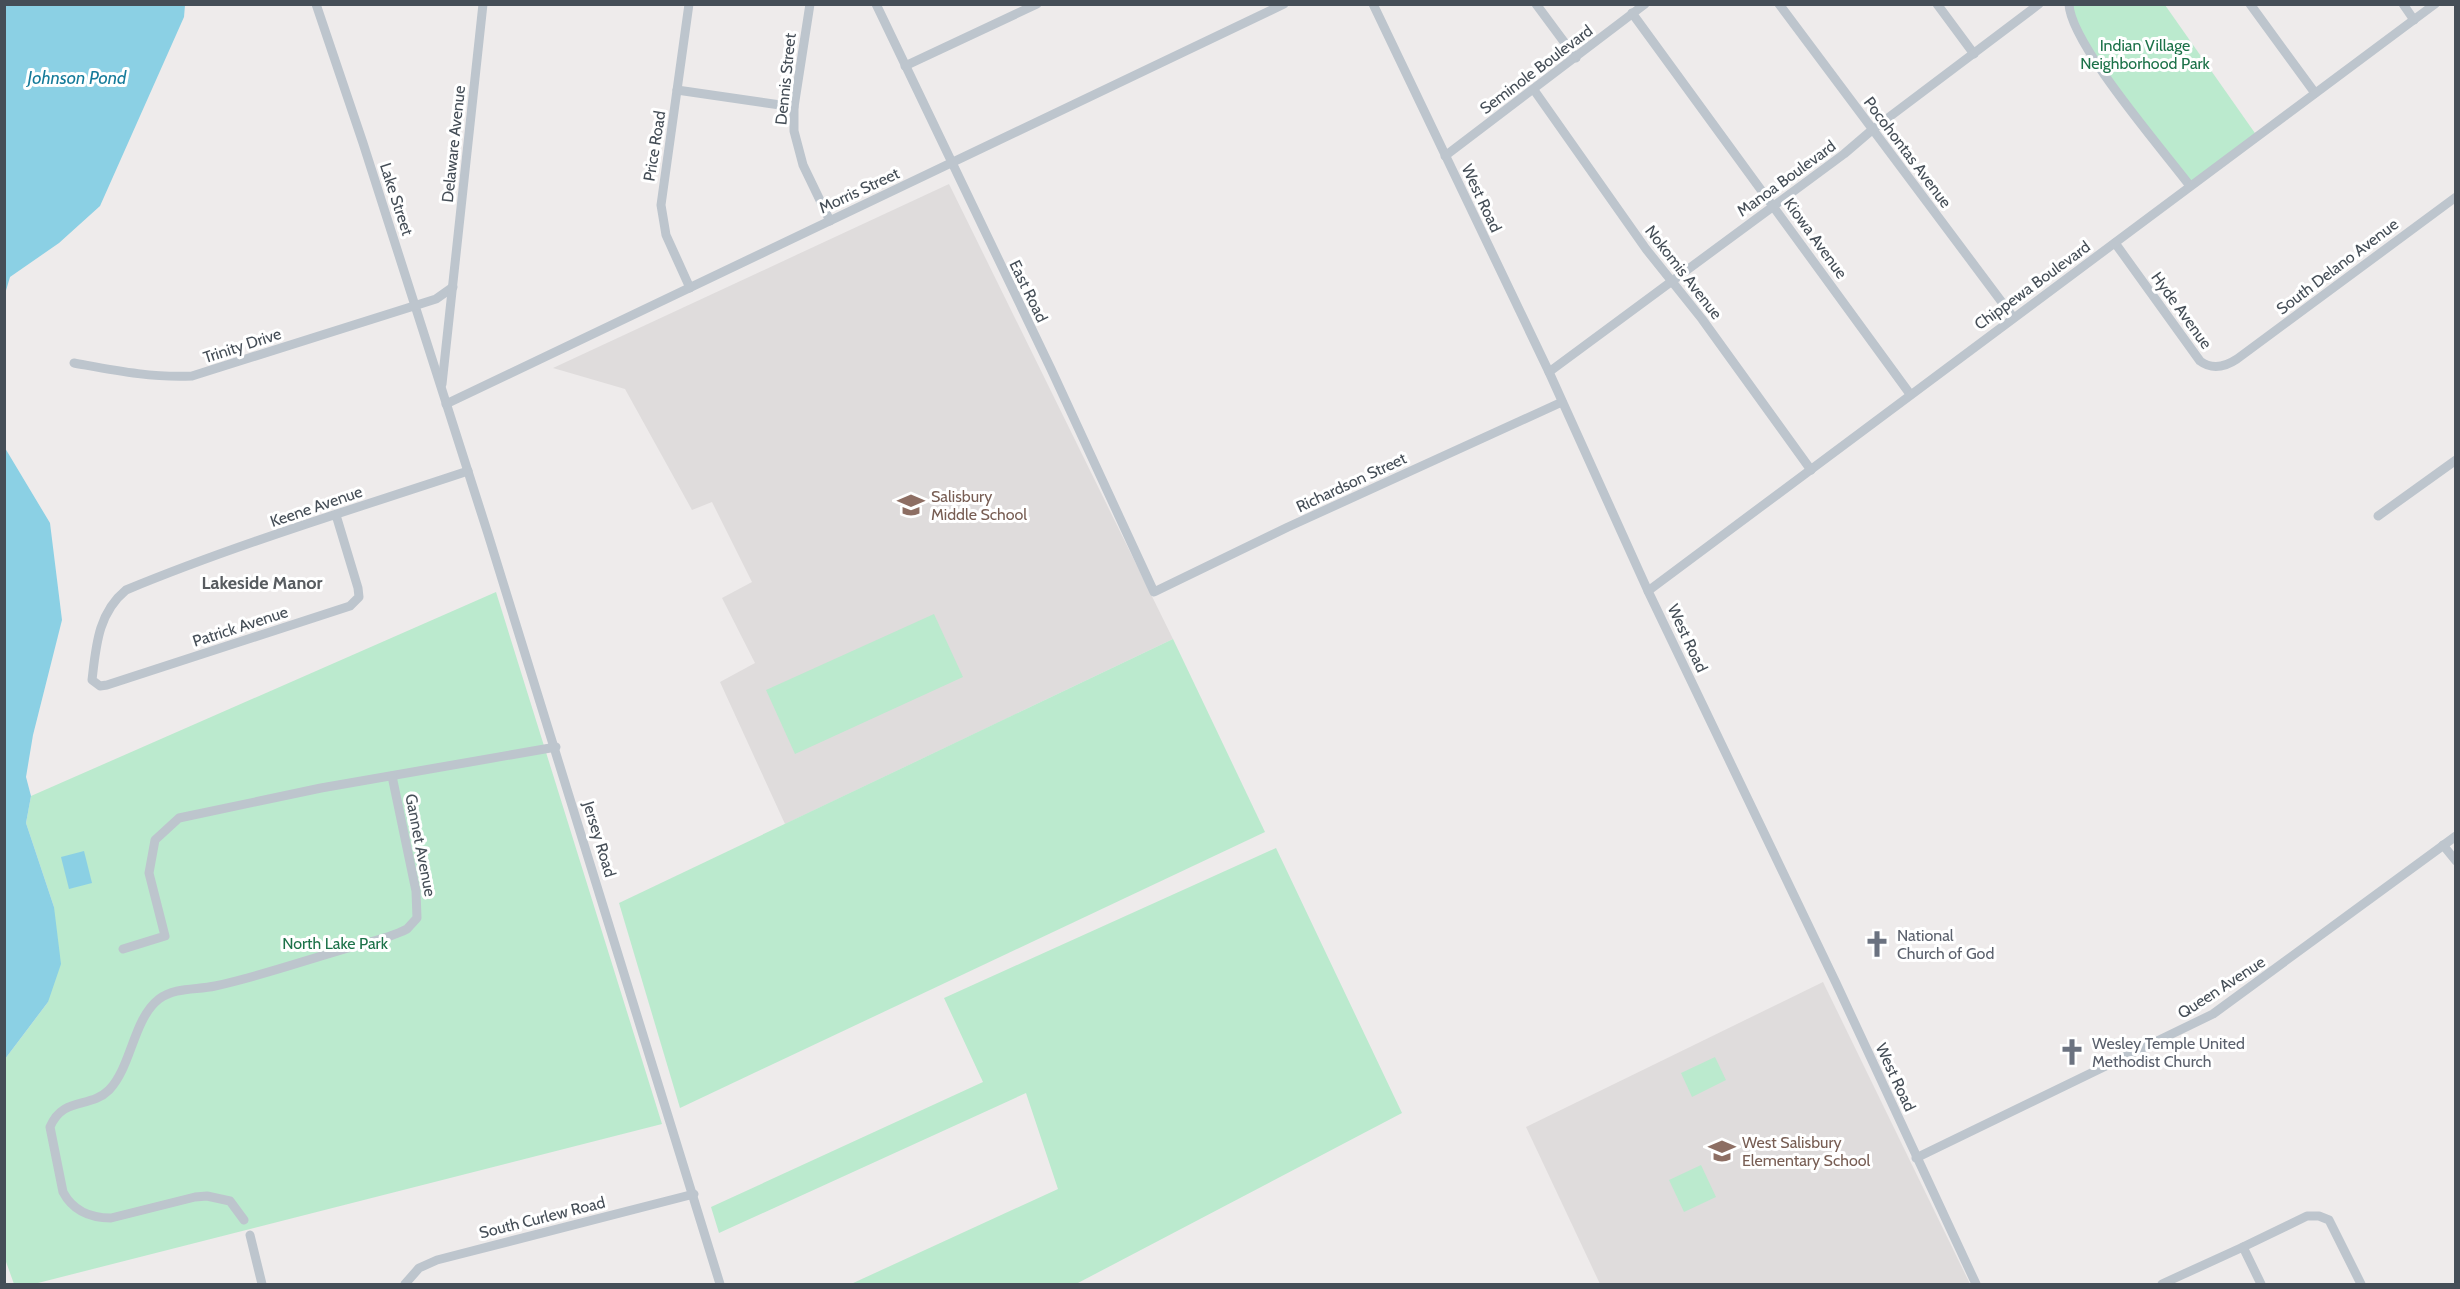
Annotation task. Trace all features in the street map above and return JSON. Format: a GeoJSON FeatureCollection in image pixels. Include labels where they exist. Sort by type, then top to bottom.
{"type":"FeatureCollection","features":[{"type":"Feature","properties":{"kind":"street","name":"Lake Street"},"geometry":{"type":"LineString","coordinates":[[316,4],[446,404]]}},
{"type":"Feature","properties":{"kind":"street","name":"Delaware Avenue"},"geometry":{"type":"LineString","coordinates":[[442,388],[483,4]]}},
{"type":"Feature","properties":{"kind":"street","name":"Price Road"},"geometry":{"type":"LineString","coordinates":[[689,4],[662,185],[662,219],[671,250],[690,288]]}},
{"type":"Feature","properties":{"kind":"street","name":"Dennis Street"},"geometry":{"type":"LineString","coordinates":[[810,4],[794,107],[794,130],[797,147],[830,221]]}},
{"type":"Feature","properties":{"kind":"street","name":"East Road"},"geometry":{"type":"LineString","coordinates":[[876,4],[1154,592]]}},
{"type":"Feature","properties":{"kind":"street"},"geometry":{"type":"LineString","coordinates":[[905,66],[1037,4]]}},
{"type":"Feature","properties":{"kind":"street","name":"Morris Street"},"geometry":{"type":"LineString","coordinates":[[446,404],[1284,4]]}},
{"type":"Feature","properties":{"kind":"street","name":"West Road"},"geometry":{"type":"LineString","coordinates":[[1372,4],[1549,372],[1648,591],[1836,983],[1976,1284]]}},
{"type":"Feature","properties":{"kind":"street"},"geometry":{"type":"LineString","coordinates":[[1536,4],[1576,58]]}},
{"type":"Feature","properties":{"kind":"street","name":"Seminole Boulevard"},"geometry":{"type":"LineString","coordinates":[[1445,156],[1645,4]]}},
{"type":"Feature","properties":{"kind":"street","name":"Pocohontas Avenue"},"geometry":{"type":"LineString","coordinates":[[1779,4],[2013,317]]}},
{"type":"Feature","properties":{"kind":"street"},"geometry":{"type":"LineString","coordinates":[[1937,4],[1974,54]]}},
{"type":"Feature","properties":{"kind":"street","name":"Manoa Boulevard"},"geometry":{"type":"LineString","coordinates":[[1549,372],[1844,154],[1872,130],[2039,4]]}},
{"type":"Feature","properties":{"kind":"street"},"geometry":{"type":"LineString","coordinates":[[2069,4],[2074,28],[2088,50],[2190,186]]}},
{"type":"Feature","properties":{"kind":"street"},"geometry":{"type":"LineString","coordinates":[[2250,4],[2315,93]]}},
{"type":"Feature","properties":{"kind":"street"},"geometry":{"type":"LineString","coordinates":[[2403,4],[2414,20]]}},
{"type":"Feature","properties":{"kind":"street","name":"Chippewa Boulevard"},"geometry":{"type":"LineString","coordinates":[[1648,591],[2435,4]]}},
{"type":"Feature","properties":{"kind":"street","name":"Kiowa Avenue"},"geometry":{"type":"LineString","coordinates":[[1632,13],[1910,394]]}},
{"type":"Feature","properties":{"kind":"street"},"geometry":{"type":"LineString","coordinates":[[677,90],[794,107]]}},
{"type":"Feature","properties":{"kind":"street","name":"Nokomis Avenue"},"geometry":{"type":"LineString","coordinates":[[1534,90],[1672,282],[1767,406],[1811,470]]}},
{"type":"Feature","properties":{"kind":"street","name":"South Delano Avenue"},"geometry":{"type":"LineString","coordinates":[[2237,359],[2456,197]]}},
{"type":"Feature","properties":{"kind":"street","name":"Hyde Avenue"},"geometry":{"type":"LineString","coordinates":[[2115,243],[2200,361],[2212,367],[2229,364],[2237,359]]}},
{"type":"Feature","properties":{"kind":"street"},"geometry":{"type":"LineString","coordinates":[[414,305],[436,298],[453,287]]}},
{"type":"Feature","properties":{"kind":"street","name":"Trinity Drive"},"geometry":{"type":"LineString","coordinates":[[74,363],[139,374],[168,377],[192,376],[414,305]]}},
{"type":"Feature","properties":{"kind":"street","name":"Richardson Street"},"geometry":{"type":"LineString","coordinates":[[1154,592],[1288,527],[1562,402]]}},
{"type":"Feature","properties":{"kind":"street","name":"Jersey Road"},"geometry":{"type":"LineString","coordinates":[[446,404],[556,747],[720,1284]]}},
{"type":"Feature","properties":{"kind":"street"},"geometry":{"type":"LineString","coordinates":[[2378,516],[2456,460]]}},
{"type":"Feature","properties":{"kind":"street","name":"Keene Avenue"},"geometry":{"type":"LineString","coordinates":[[100,686],[92,680],[97,639],[114,600],[126,590],[336,515],[468,471]]}},
{"type":"Feature","properties":{"kind":"street","name":"Patrick Avenue"},"geometry":{"type":"LineString","coordinates":[[100,686],[350,606],[358,597],[353,570],[336,515]]}},
{"type":"Feature","properties":{"kind":"street"},"geometry":{"type":"LineString","coordinates":[[123,949],[165,936],[149,873],[155,840],[179,818],[321,788],[556,747]]}},
{"type":"Feature","properties":{"kind":"street","name":"Gannet Avenue"},"geometry":{"type":"LineString","coordinates":[[243,1220],[230,1201],[207,1196],[111,1218],[87,1215],[68,1201],[63,1192],[50,1127],[60,1111],[81,1101],[96,1098],[108,1091],[117,1079],[149,1009],[169,992],[216,986],[407,929],[417,918],[416,891],[392,776]]}},
{"type":"Feature","properties":{"kind":"street","name":"Queen Avenue"},"geometry":{"type":"LineString","coordinates":[[1916,1158],[2213,1014],[2456,836]]}},
{"type":"Feature","properties":{"kind":"street"},"geometry":{"type":"LineString","coordinates":[[2443,845],[2456,861]]}},
{"type":"Feature","properties":{"kind":"street","name":"South Curlew Road"},"geometry":{"type":"LineString","coordinates":[[405,1284],[419,1268],[437,1260],[694,1194]]}},
{"type":"Feature","properties":{"kind":"street"},"geometry":{"type":"LineString","coordinates":[[2162,1284],[2307,1216],[2319,1216],[2329,1220],[2361,1284]]}},
{"type":"Feature","properties":{"kind":"street"},"geometry":{"type":"LineString","coordinates":[[250,1235],[262,1284]]}},
{"type":"Feature","properties":{"kind":"street"},"geometry":{"type":"LineString","coordinates":[[2243,1247],[2261,1284]]}},
{"type":"Feature","properties":{"kind":"shaded area","name":"Salisbury Middle School"},"geometry":{"type":"Polygon","coordinates":[[[949,184],[1173,639],[785,824],[720,682],[755,663],[722,598],[752,582],[712,502],[692,510],[625,389],[553,368],[949,184]]]}},
{"type":"Feature","properties":{"kind":"shaded area","name":"West Salisbury Elementary School"},"geometry":{"type":"Polygon","coordinates":[[[1823,982],[1970,1284],[1600,1284],[1526,1127],[1823,982]]]}},
{"type":"Feature","properties":{"kind":"green space","name":"Indian Village Neighborhood Park"},"geometry":{"type":"Polygon","coordinates":[[[2069,5],[2165,5],[2257,136],[2190,186],[2098,65],[2069,5]]]}},
{"type":"Feature","properties":{"kind":"green space","name":"North Lake Park"},"geometry":{"type":"Polygon","coordinates":[[[496,592],[662,1124],[34,1284],[14,1284],[5,1259],[5,1059],[48,1002],[54,907],[26,823],[31,796],[496,592]]]}},
{"type":"Feature","properties":{"kind":"green space"},"geometry":{"type":"Polygon","coordinates":[[[934,614],[963,677],[795,754],[766,690],[934,614]]]}},
{"type":"Feature","properties":{"kind":"green space"},"geometry":{"type":"Polygon","coordinates":[[[1173,639],[1265,832],[680,1108],[619,903],[1173,639]]]}},
{"type":"Feature","properties":{"kind":"green space"},"geometry":{"type":"Polygon","coordinates":[[[1276,848],[1402,1113],[1076,1284],[851,1284],[1058,1189],[1026,1093],[719,1233],[711,1207],[983,1082],[944,998],[1276,848]]]}},
{"type":"Feature","properties":{"kind":"green space"},"geometry":{"type":"Polygon","coordinates":[[[1715,1057],[1726,1080],[1692,1097],[1681,1073],[1715,1057]]]}},
{"type":"Feature","properties":{"kind":"green space"},"geometry":{"type":"Polygon","coordinates":[[[1701,1165],[1716,1197],[1684,1212],[1669,1180],[1701,1165]]]}},
{"type":"Feature","properties":{"kind":"water","name":"Johnson Pond"},"geometry":{"type":"Polygon","coordinates":[[[5,4],[185,5],[184,17],[100,206],[59,243],[10,277],[5,294],[5,4]]]}},
{"type":"Feature","properties":{"kind":"water"},"geometry":{"type":"Polygon","coordinates":[[[5,448],[50,523],[62,620],[33,735],[26,777],[31,796],[26,823],[54,907],[61,964],[48,1002],[5,1059],[5,448]]]}},
{"type":"Feature","properties":{"kind":"water"},"geometry":{"type":"Polygon","coordinates":[[[84,851],[92,883],[69,889],[61,857],[84,851]]]}},
{"type":"Feature","properties":{"kind":"place","name":"Salisbury Middle School"},"geometry":{"type":"Point","coordinates":[911,505]}},
{"type":"Feature","properties":{"kind":"place","name":"National Church of God"},"geometry":{"type":"Point","coordinates":[1877,944]}},
{"type":"Feature","properties":{"kind":"place","name":"Wesley Temple United Methodist Church"},"geometry":{"type":"Point","coordinates":[2072,1052]}},
{"type":"Feature","properties":{"kind":"place","name":"West Salisbury Elementary School"},"geometry":{"type":"Point","coordinates":[1722,1151]}},
{"type":"Feature","properties":{"kind":"district","name":"Lakeside Manor"},"geometry":{"type":"Point","coordinates":[262,583]}}]}
